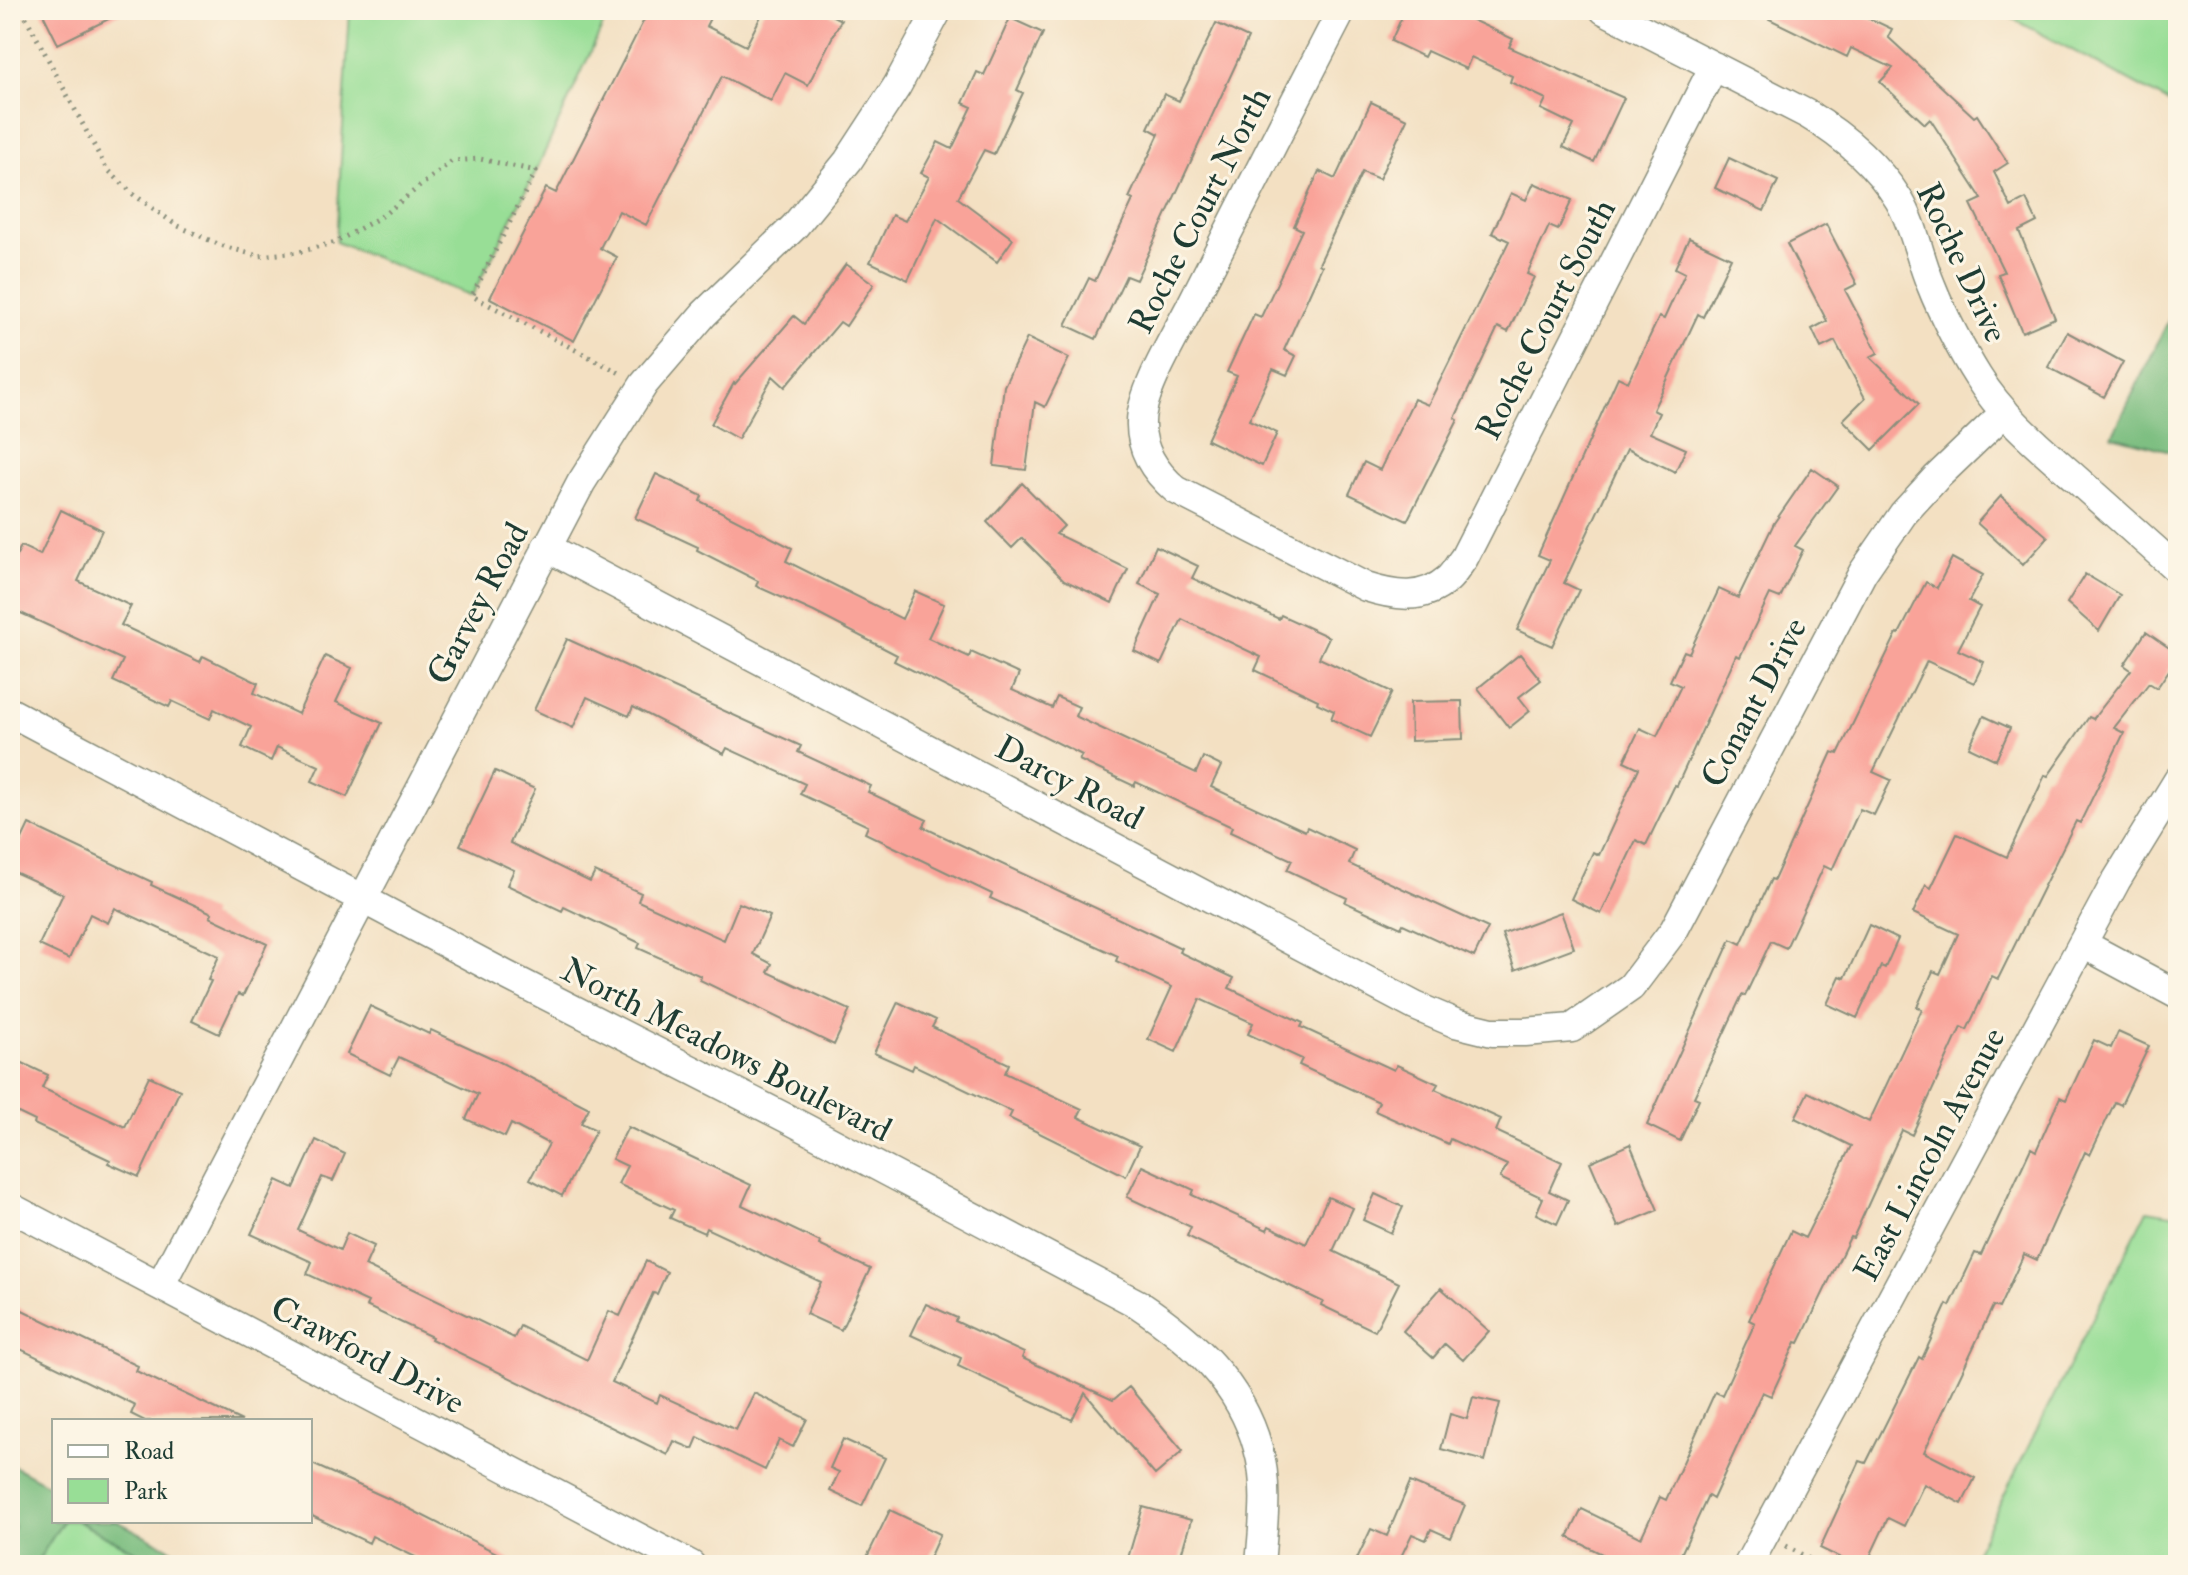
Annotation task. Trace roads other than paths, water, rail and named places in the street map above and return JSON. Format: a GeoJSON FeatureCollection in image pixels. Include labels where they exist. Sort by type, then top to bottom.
{"type":"FeatureCollection","features":[{"type":"Feature","properties":{"kind":"street","name":"Garvey Road"},"geometry":{"type":"LineString","coordinates":[[161,1284],[581,483],[644,384],[704,314],[794,227],[848,161],[897,86],[938,10]]}},
{"type":"Feature","properties":{"kind":"street","name":"Roche Court North"},"geometry":{"type":"LineString","coordinates":[[1342,10],[1145,398],[1140,423],[1145,448],[1156,472],[1176,490],[1366,587],[1395,596],[1425,592]]}},
{"type":"Feature","properties":{"kind":"street","name":"Roche Drive"},"geometry":{"type":"LineString","coordinates":[[1604,10],[1829,127],[1858,150],[1900,202],[1916,237],[1931,285],[1977,377],[2005,412],[2047,454],[2178,570]]}},
{"type":"Feature","properties":{"kind":"street","name":"Roche Court South"},"geometry":{"type":"LineString","coordinates":[[1425,592],[1448,579],[1464,558],[1714,66]]}},
{"type":"Feature","properties":{"kind":"street","name":"Conant Drive"},"geometry":{"type":"LineString","coordinates":[[1572,1028],[1631,987],[1674,930],[1863,572],[1911,505],[2005,412]]}},
{"type":"Feature","properties":{"kind":"street","name":"Darcy Road"},"geometry":{"type":"LineString","coordinates":[[546,547],[1415,1006],[1455,1023],[1492,1032],[1572,1028]]}},
{"type":"Feature","properties":{"kind":"street","name":"North Meadows Boulevard"},"geometry":{"type":"LineString","coordinates":[[10,712],[1110,1289],[1178,1331],[1212,1365],[1241,1405],[1259,1449],[1265,1508],[1260,1565]]}},
{"type":"Feature","properties":{"kind":"street","name":"East Lincoln Avenue"},"geometry":{"type":"LineString","coordinates":[[1748,1565],[2116,881],[2178,780]]}},
{"type":"Feature","properties":{"kind":"street"},"geometry":{"type":"LineString","coordinates":[[2083,944],[2178,995]]}},
{"type":"Feature","properties":{"kind":"street","name":"Crawford Drive"},"geometry":{"type":"LineString","coordinates":[[10,1207],[691,1565]]}}]}
